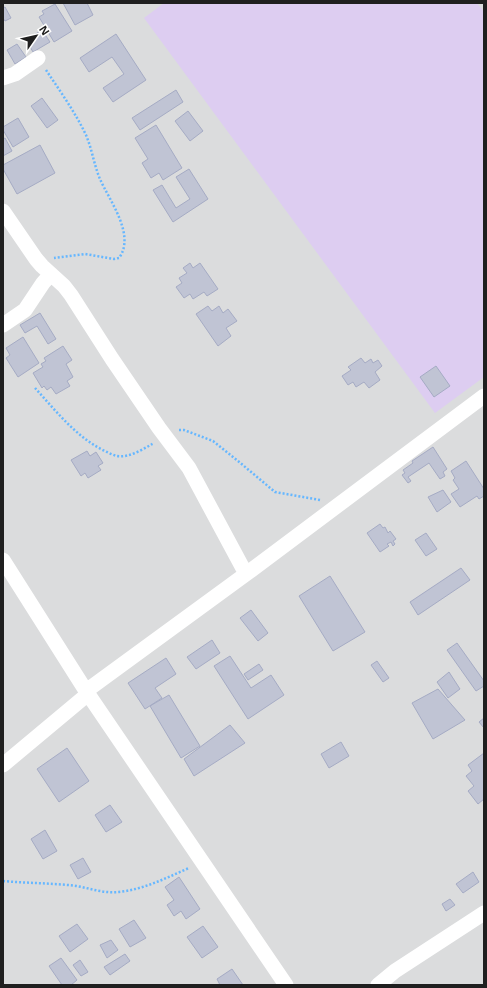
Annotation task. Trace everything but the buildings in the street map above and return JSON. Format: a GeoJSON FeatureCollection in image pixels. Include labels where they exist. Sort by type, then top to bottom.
{"type":"FeatureCollection","features":[{"type":"Feature","properties":{"kind":"street"},"geometry":{"type":"LineString","coordinates":[[3,78],[15,74],[38,58]]}},
{"type":"Feature","properties":{"kind":"street"},"geometry":{"type":"LineString","coordinates":[[3,211],[36,259],[64,286],[71,295],[107,353],[189,468],[246,574]]}},
{"type":"Feature","properties":{"kind":"street"},"geometry":{"type":"LineString","coordinates":[[3,325],[25,310],[43,283],[51,274]]}},
{"type":"Feature","properties":{"kind":"street"},"geometry":{"type":"LineString","coordinates":[[3,765],[87,692],[484,396]]}},
{"type":"Feature","properties":{"kind":"street"},"geometry":{"type":"LineString","coordinates":[[3,560],[87,692],[286,985]]}},
{"type":"Feature","properties":{"kind":"street"},"geometry":{"type":"LineString","coordinates":[[378,985],[395,972],[484,913]]}},
{"type":"Feature","properties":{"kind":"path"},"geometry":{"type":"LineString","coordinates":[[36,259],[85,254],[114,259],[119,258],[124,236],[117,213],[104,189],[86,135],[38,58]]}},
{"type":"Feature","properties":{"kind":"path"},"geometry":{"type":"LineString","coordinates":[[35,388],[76,431],[96,447],[116,456],[129,455],[141,451],[162,432],[184,430],[212,441],[275,492],[340,504]]}},
{"type":"Feature","properties":{"kind":"path"},"geometry":{"type":"LineString","coordinates":[[3,881],[32,884],[69,885],[91,890],[118,892],[153,885],[203,861]]}},
{"type":"Feature","properties":{"kind":"shaded area"},"geometry":{"type":"Polygon","coordinates":[[[3,3],[484,3],[484,985],[3,985],[3,3]]]}},
{"type":"Feature","properties":{"kind":"shaded area"},"geometry":{"type":"Polygon","coordinates":[[[164,3],[477,3],[484,12],[484,377],[435,413],[144,18],[164,3]]]}}]}
